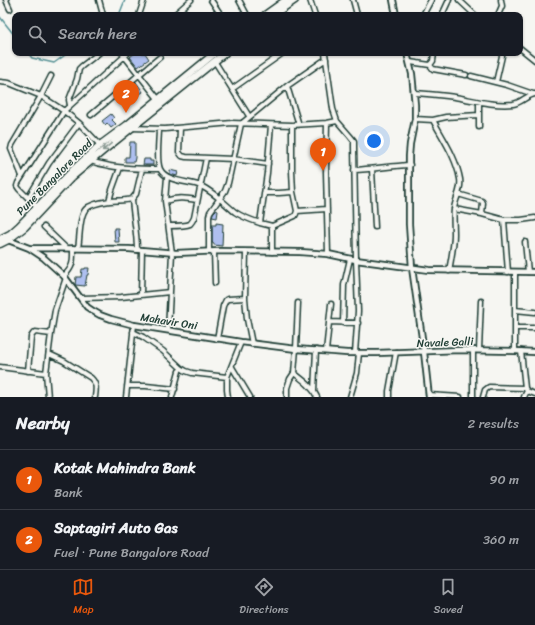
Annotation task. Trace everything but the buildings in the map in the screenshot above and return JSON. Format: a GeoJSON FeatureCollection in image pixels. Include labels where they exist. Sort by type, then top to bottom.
{"type":"FeatureCollection","features":[{"type":"Feature","properties":{"kind":"main road"},"geometry":{"type":"LineString","coordinates":[[269,12],[286,0]]}},
{"type":"Feature","properties":{"kind":"main road"},"geometry":{"type":"LineString","coordinates":[[277,12],[295,0]]}},
{"type":"Feature","properties":{"kind":"main road","name":"Pune Bangalore Road"},"geometry":{"type":"LineString","coordinates":[[0,244],[25,227],[37,207],[100,145],[127,125],[211,56]]}},
{"type":"Feature","properties":{"kind":"main road","name":"Pune Bangalore Road"},"geometry":{"type":"LineString","coordinates":[[0,239],[10,234],[31,217],[72,177],[92,160],[222,56]]}},
{"type":"Feature","properties":{"kind":"street"},"geometry":{"type":"LineString","coordinates":[[6,0],[10,9]]}},
{"type":"Feature","properties":{"kind":"street"},"geometry":{"type":"LineString","coordinates":[[99,0],[101,12]]}},
{"type":"Feature","properties":{"kind":"street"},"geometry":{"type":"LineString","coordinates":[[140,12],[144,0]]}},
{"type":"Feature","properties":{"kind":"street"},"geometry":{"type":"LineString","coordinates":[[177,12],[191,0]]}},
{"type":"Feature","properties":{"kind":"street"},"geometry":{"type":"LineString","coordinates":[[211,0],[218,12]]}},
{"type":"Feature","properties":{"kind":"street"},"geometry":{"type":"LineString","coordinates":[[239,0],[245,12]]}},
{"type":"Feature","properties":{"kind":"street"},"geometry":{"type":"LineString","coordinates":[[310,0],[314,12]]}},
{"type":"Feature","properties":{"kind":"street"},"geometry":{"type":"LineString","coordinates":[[353,0],[356,12]]}},
{"type":"Feature","properties":{"kind":"street"},"geometry":{"type":"LineString","coordinates":[[393,0],[395,12]]}},
{"type":"Feature","properties":{"kind":"street"},"geometry":{"type":"LineString","coordinates":[[425,12],[431,0]]}},
{"type":"Feature","properties":{"kind":"street"},"geometry":{"type":"LineString","coordinates":[[443,12],[449,0]]}},
{"type":"Feature","properties":{"kind":"street"},"geometry":{"type":"LineString","coordinates":[[459,0],[472,12]]}},
{"type":"Feature","properties":{"kind":"street"},"geometry":{"type":"LineString","coordinates":[[499,12],[502,6],[501,0]]}},
{"type":"Feature","properties":{"kind":"street"},"geometry":{"type":"LineString","coordinates":[[523,50],[535,60]]}},
{"type":"Feature","properties":{"kind":"street"},"geometry":{"type":"LineString","coordinates":[[70,105],[69,100],[79,69],[95,56]]}},
{"type":"Feature","properties":{"kind":"street"},"geometry":{"type":"LineString","coordinates":[[37,207],[19,189],[18,183],[64,111],[123,56]]}},
{"type":"Feature","properties":{"kind":"street"},"geometry":{"type":"LineString","coordinates":[[126,56],[138,75],[158,100]]}},
{"type":"Feature","properties":{"kind":"street"},"geometry":{"type":"LineString","coordinates":[[232,89],[279,56]]}},
{"type":"Feature","properties":{"kind":"street"},"geometry":{"type":"LineString","coordinates":[[326,56],[333,109],[337,121],[354,141],[358,323],[357,373],[350,397]]}},
{"type":"Feature","properties":{"kind":"street"},"geometry":{"type":"LineString","coordinates":[[408,56],[414,93],[414,119],[410,144],[410,224],[412,268],[429,396],[460,397]]}},
{"type":"Feature","properties":{"kind":"street"},"geometry":{"type":"LineString","coordinates":[[430,65],[433,61],[434,56]]}},
{"type":"Feature","properties":{"kind":"street"},"geometry":{"type":"LineString","coordinates":[[496,82],[502,56]]}},
{"type":"Feature","properties":{"kind":"street"},"geometry":{"type":"LineString","coordinates":[[91,115],[160,57]]}},
{"type":"Feature","properties":{"kind":"street"},"geometry":{"type":"LineString","coordinates":[[215,283],[211,252],[209,216],[212,208],[225,191],[228,183],[241,124],[287,86],[326,59]]}},
{"type":"Feature","properties":{"kind":"street"},"geometry":{"type":"LineString","coordinates":[[215,62],[249,116]]}},
{"type":"Feature","properties":{"kind":"street"},"geometry":{"type":"LineString","coordinates":[[410,62],[430,65],[433,69],[466,75]]}},
{"type":"Feature","properties":{"kind":"street"},"geometry":{"type":"LineString","coordinates":[[22,176],[11,149],[12,145],[41,96],[50,76]]}},
{"type":"Feature","properties":{"kind":"street"},"geometry":{"type":"LineString","coordinates":[[471,76],[534,94]]}},
{"type":"Feature","properties":{"kind":"street"},"geometry":{"type":"LineString","coordinates":[[0,82],[9,83],[41,96],[79,123],[100,145]]}},
{"type":"Feature","properties":{"kind":"street"},"geometry":{"type":"LineString","coordinates":[[287,86],[299,125]]}},
{"type":"Feature","properties":{"kind":"street"},"geometry":{"type":"LineString","coordinates":[[414,93],[454,97],[494,104],[514,104],[534,94]]}},
{"type":"Feature","properties":{"kind":"street"},"geometry":{"type":"LineString","coordinates":[[479,102],[479,127]]}},
{"type":"Feature","properties":{"kind":"street"},"geometry":{"type":"LineString","coordinates":[[414,119],[433,120],[446,117],[479,115]]}},
{"type":"Feature","properties":{"kind":"street"},"geometry":{"type":"LineString","coordinates":[[433,120],[451,153],[461,180],[455,201],[453,248],[449,271]]}},
{"type":"Feature","properties":{"kind":"street"},"geometry":{"type":"LineString","coordinates":[[132,128],[180,128],[232,123],[299,125],[337,121]]}},
{"type":"Feature","properties":{"kind":"street"},"geometry":{"type":"LineString","coordinates":[[28,198],[49,163],[79,123]]}},
{"type":"Feature","properties":{"kind":"street"},"geometry":{"type":"LineString","coordinates":[[327,123],[328,254]]}},
{"type":"Feature","properties":{"kind":"street"},"geometry":{"type":"LineString","coordinates":[[260,223],[268,164],[271,125]]}},
{"type":"Feature","properties":{"kind":"street"},"geometry":{"type":"LineString","coordinates":[[159,129],[158,162],[160,169],[167,177],[200,186],[220,198],[243,217],[272,226],[295,216],[297,211],[293,192],[292,125]]}},
{"type":"Feature","properties":{"kind":"street"},"geometry":{"type":"LineString","coordinates":[[180,128],[179,152],[182,156],[233,159],[268,164]]}},
{"type":"Feature","properties":{"kind":"street"},"geometry":{"type":"LineString","coordinates":[[169,226],[190,224],[194,218],[206,158]]}},
{"type":"Feature","properties":{"kind":"street"},"geometry":{"type":"LineString","coordinates":[[92,160],[96,163],[120,168],[160,169]]}},
{"type":"Feature","properties":{"kind":"street"},"geometry":{"type":"LineString","coordinates":[[354,170],[410,165]]}},
{"type":"Feature","properties":{"kind":"street"},"geometry":{"type":"LineString","coordinates":[[109,201],[120,168]]}},
{"type":"Feature","properties":{"kind":"street"},"geometry":{"type":"LineString","coordinates":[[137,250],[137,235],[132,199],[136,194],[142,169]]}},
{"type":"Feature","properties":{"kind":"street"},"geometry":{"type":"LineString","coordinates":[[372,169],[375,227]]}},
{"type":"Feature","properties":{"kind":"street"},"geometry":{"type":"LineString","coordinates":[[167,177],[165,201],[172,253],[168,330]]}},
{"type":"Feature","properties":{"kind":"street"},"geometry":{"type":"LineString","coordinates":[[264,193],[293,192]]}},
{"type":"Feature","properties":{"kind":"street"},"geometry":{"type":"LineString","coordinates":[[458,194],[482,201],[482,214]]}},
{"type":"Feature","properties":{"kind":"street"},"geometry":{"type":"LineString","coordinates":[[165,201],[175,198],[197,200]]}},
{"type":"Feature","properties":{"kind":"street"},"geometry":{"type":"LineString","coordinates":[[48,397],[46,373],[55,310],[65,277],[72,266],[84,212],[92,205],[109,201],[132,199]]}},
{"type":"Feature","properties":{"kind":"street"},"geometry":{"type":"LineString","coordinates":[[297,211],[327,209]]}},
{"type":"Feature","properties":{"kind":"street"},"geometry":{"type":"LineString","coordinates":[[454,209],[504,220],[535,218]]}},
{"type":"Feature","properties":{"kind":"street"},"geometry":{"type":"LineString","coordinates":[[504,220],[508,272]]}},
{"type":"Feature","properties":{"kind":"street"},"geometry":{"type":"LineString","coordinates":[[272,226],[272,252]]}},
{"type":"Feature","properties":{"kind":"street"},"geometry":{"type":"LineString","coordinates":[[44,227],[66,248]]}},
{"type":"Feature","properties":{"kind":"street","name":"Mahavir Oni"},"geometry":{"type":"LineString","coordinates":[[8,240],[29,248],[44,258],[65,277],[87,307],[100,315],[111,319],[134,325],[252,344],[296,349],[357,353]]}},
{"type":"Feature","properties":{"kind":"street"},"geometry":{"type":"LineString","coordinates":[[525,242],[528,272]]}},
{"type":"Feature","properties":{"kind":"street"},"geometry":{"type":"LineString","coordinates":[[29,248],[142,250],[172,253],[300,252],[328,254],[356,260],[429,270],[535,272]]}},
{"type":"Feature","properties":{"kind":"street"},"geometry":{"type":"LineString","coordinates":[[141,295],[142,250]]}},
{"type":"Feature","properties":{"kind":"street"},"geometry":{"type":"LineString","coordinates":[[246,252],[247,319],[252,344]]}},
{"type":"Feature","properties":{"kind":"street"},"geometry":{"type":"LineString","coordinates":[[344,323],[344,285],[350,259]]}},
{"type":"Feature","properties":{"kind":"street"},"geometry":{"type":"LineString","coordinates":[[515,272],[515,351]]}},
{"type":"Feature","properties":{"kind":"street"},"geometry":{"type":"LineString","coordinates":[[81,298],[121,297],[170,292]]}},
{"type":"Feature","properties":{"kind":"street"},"geometry":{"type":"LineString","coordinates":[[217,338],[223,306],[226,300],[246,298]]}},
{"type":"Feature","properties":{"kind":"street"},"geometry":{"type":"LineString","coordinates":[[479,350],[481,301]]}},
{"type":"Feature","properties":{"kind":"street"},"geometry":{"type":"LineString","coordinates":[[287,397],[287,388],[294,373],[298,303]]}},
{"type":"Feature","properties":{"kind":"street"},"geometry":{"type":"LineString","coordinates":[[326,351],[331,304]]}},
{"type":"Feature","properties":{"kind":"street"},"geometry":{"type":"LineString","coordinates":[[515,310],[535,312]]}},
{"type":"Feature","properties":{"kind":"street"},"geometry":{"type":"LineString","coordinates":[[329,322],[358,323]]}},
{"type":"Feature","properties":{"kind":"street"},"geometry":{"type":"LineString","coordinates":[[126,397],[134,325]]}},
{"type":"Feature","properties":{"kind":"street"},"geometry":{"type":"LineString","coordinates":[[515,328],[535,328]]}},
{"type":"Feature","properties":{"kind":"street"},"geometry":{"type":"LineString","coordinates":[[28,371],[30,344],[33,334],[35,332],[51,334]]}},
{"type":"Feature","properties":{"kind":"street"},"geometry":{"type":"LineString","coordinates":[[133,332],[163,351],[186,371],[227,377]]}},
{"type":"Feature","properties":{"kind":"street"},"geometry":{"type":"LineString","coordinates":[[228,397],[227,377],[241,342]]}},
{"type":"Feature","properties":{"kind":"street"},"geometry":{"type":"LineString","coordinates":[[314,391],[316,350]]}},
{"type":"Feature","properties":{"kind":"street"},"geometry":{"type":"LineString","coordinates":[[473,350],[473,397]]}},
{"type":"Feature","properties":{"kind":"street","name":"Navale Galli"},"geometry":{"type":"LineString","coordinates":[[357,353],[473,350],[535,352]]}},
{"type":"Feature","properties":{"kind":"street"},"geometry":{"type":"LineString","coordinates":[[522,351],[526,390],[524,397]]}},
{"type":"Feature","properties":{"kind":"street"},"geometry":{"type":"LineString","coordinates":[[389,397],[391,376],[396,352]]}},
{"type":"Feature","properties":{"kind":"street"},"geometry":{"type":"LineString","coordinates":[[49,354],[64,361],[91,378],[96,386],[95,397]]}},
{"type":"Feature","properties":{"kind":"street"},"geometry":{"type":"LineString","coordinates":[[0,367],[46,373]]}},
{"type":"Feature","properties":{"kind":"street"},"geometry":{"type":"LineString","coordinates":[[232,367],[250,397]]}},
{"type":"Feature","properties":{"kind":"street"},"geometry":{"type":"LineString","coordinates":[[172,397],[179,371]]}},
{"type":"Feature","properties":{"kind":"street"},"geometry":{"type":"LineString","coordinates":[[294,373],[308,384],[317,397]]}},
{"type":"Feature","properties":{"kind":"street"},"geometry":{"type":"LineString","coordinates":[[127,386],[175,388]]}},
{"type":"Feature","properties":{"kind":"street"},"geometry":{"type":"LineString","coordinates":[[483,397],[485,390],[489,387],[526,390],[535,394]]}},
{"type":"Feature","properties":{"kind":"waterway"},"geometry":{"type":"LineString","coordinates":[[120,12],[125,0]]}},
{"type":"Feature","properties":{"kind":"waterway"},"geometry":{"type":"LineString","coordinates":[[0,17],[12,32]]}},
{"type":"Feature","properties":{"kind":"waterway"},"geometry":{"type":"LineString","coordinates":[[30,56],[32,58],[54,63],[64,56]]}},
{"type":"Feature","properties":{"kind":"place","name":"Saptagiri Auto Gas"},"geometry":{"type":"Point","coordinates":[126,113]}},
{"type":"Feature","properties":{"kind":"place","name":"Kotak Mahindra Bank"},"geometry":{"type":"Point","coordinates":[323,171]}}]}
